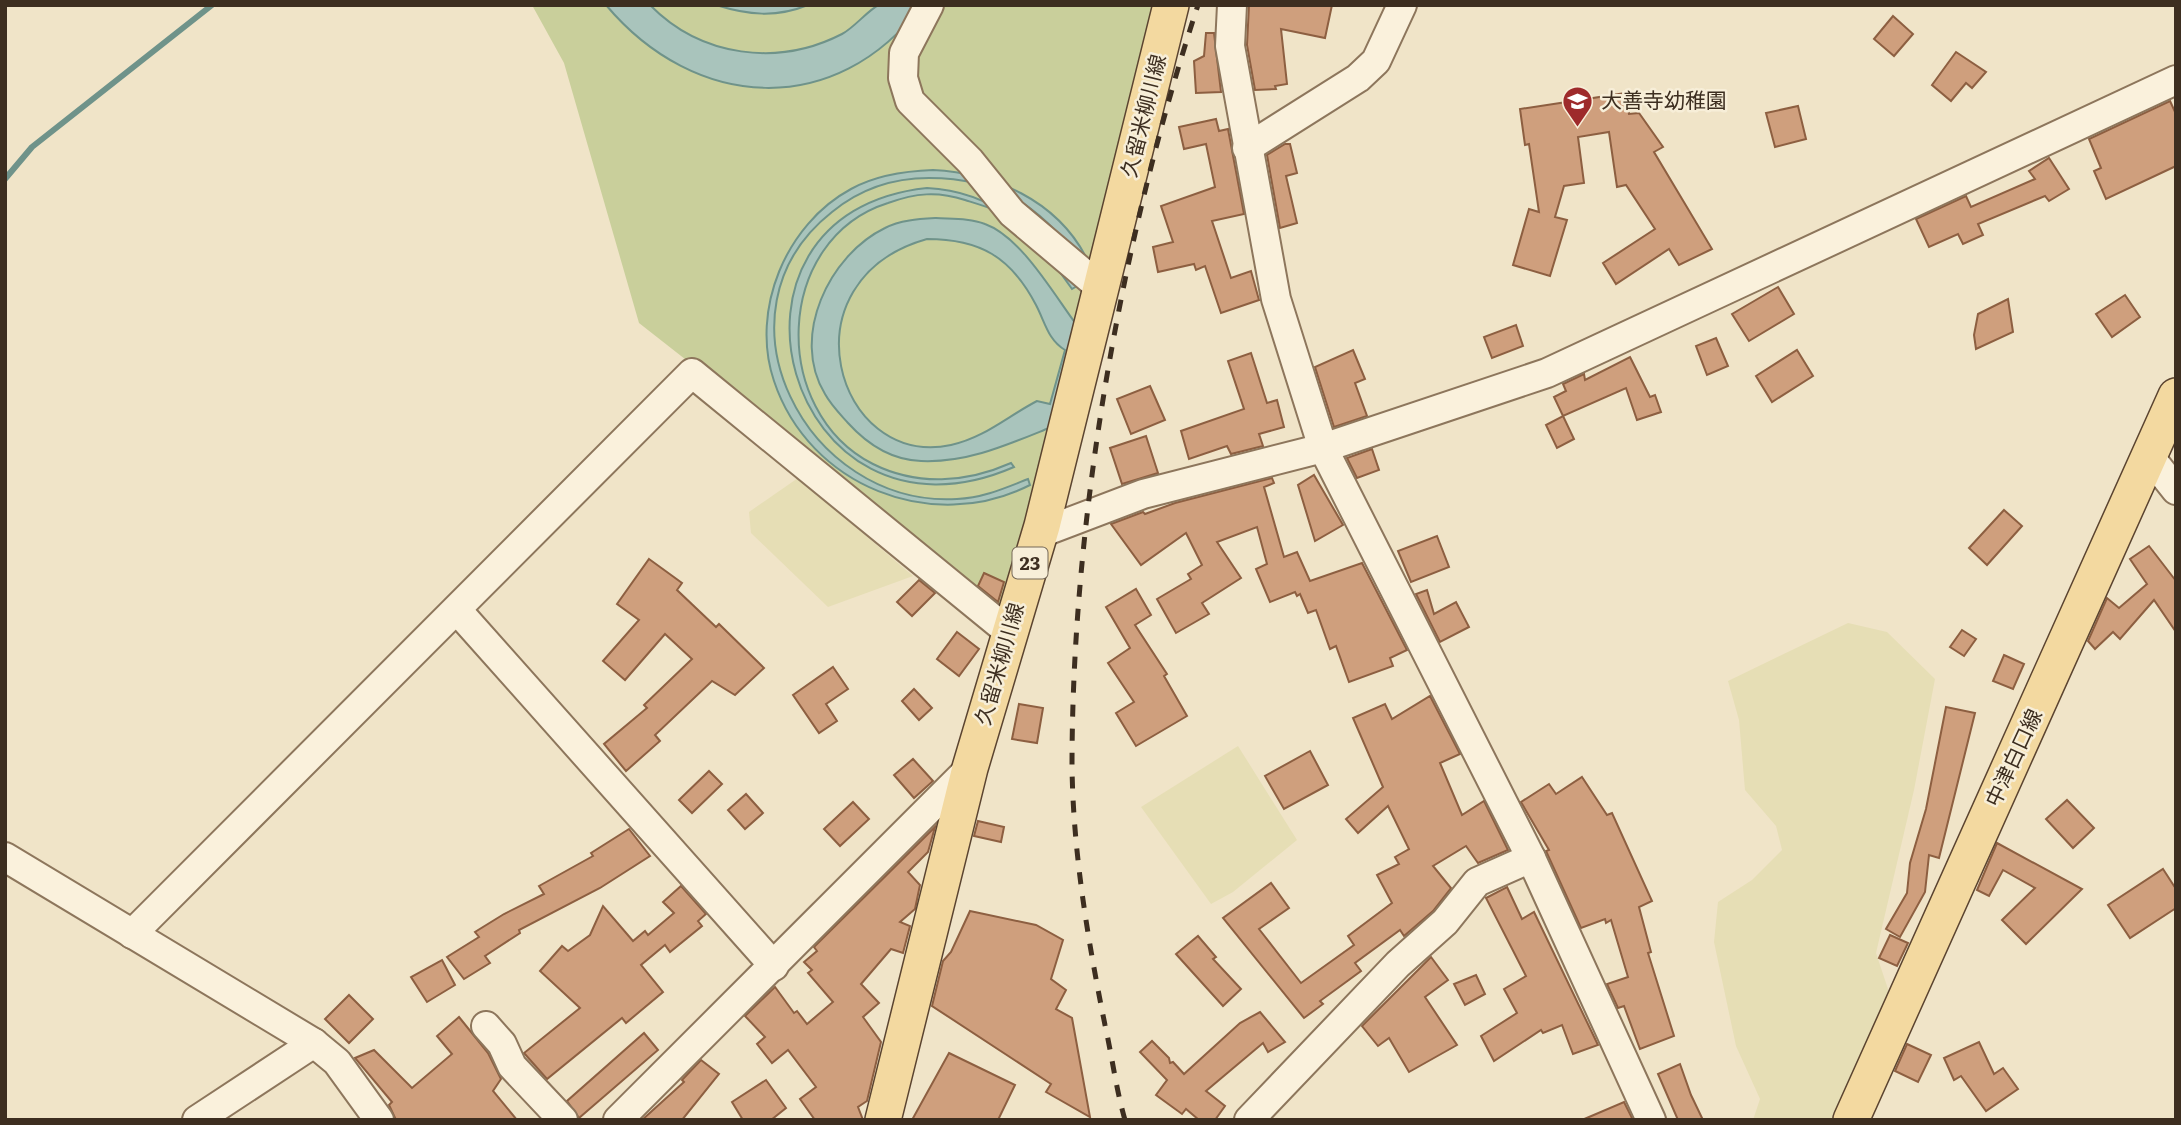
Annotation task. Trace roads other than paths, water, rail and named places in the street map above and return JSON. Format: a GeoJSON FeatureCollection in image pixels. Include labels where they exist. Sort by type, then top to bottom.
{"type":"FeatureCollection","features":[{"type":"Feature","properties":{"kind":"main road","name":"久留米柳川線"},"geometry":{"type":"LineString","coordinates":[[883,1120],[970,768],[1042,526],[1171,5]]}},
{"type":"Feature","properties":{"kind":"main road","name":"中津白口線"},"geometry":{"type":"LineString","coordinates":[[1851,1120],[2176,396]]}},
{"type":"Feature","properties":{"kind":"street"},"geometry":{"type":"LineString","coordinates":[[929,5],[904,53],[903,78],[910,101],[970,161],[1012,213],[1101,288]]}},
{"type":"Feature","properties":{"kind":"street"},"geometry":{"type":"LineString","coordinates":[[1232,5],[1230,46],[1276,299],[1323,448],[1531,858],[1651,1120]]}},
{"type":"Feature","properties":{"kind":"street"},"geometry":{"type":"LineString","coordinates":[[1247,148],[1358,78],[1376,61],[1402,5]]}},
{"type":"Feature","properties":{"kind":"street"},"geometry":{"type":"LineString","coordinates":[[1042,526],[1046,531],[1143,494],[1323,448],[1547,373],[2176,80]]}},
{"type":"Feature","properties":{"kind":"street"},"geometry":{"type":"LineString","coordinates":[[132,934],[692,373],[1009,632]]}},
{"type":"Feature","properties":{"kind":"street"},"geometry":{"type":"LineString","coordinates":[[2149,457],[2176,490]]}},
{"type":"Feature","properties":{"kind":"street"},"geometry":{"type":"LineString","coordinates":[[457,610],[774,966]]}},
{"type":"Feature","properties":{"kind":"street"},"geometry":{"type":"LineString","coordinates":[[618,1120],[970,768]]}},
{"type":"Feature","properties":{"kind":"street"},"geometry":{"type":"LineString","coordinates":[[5,857],[314,1043],[337,1062],[379,1120]]}},
{"type":"Feature","properties":{"kind":"street"},"geometry":{"type":"LineString","coordinates":[[1249,1120],[1375,988],[1445,922],[1477,882],[1531,858]]}},
{"type":"Feature","properties":{"kind":"street"},"geometry":{"type":"LineString","coordinates":[[486,1026],[502,1044],[512,1066],[564,1120]]}},
{"type":"Feature","properties":{"kind":"street"},"geometry":{"type":"LineString","coordinates":[[197,1120],[314,1043]]}},
{"type":"Feature","properties":{"kind":"water"},"geometry":{"type":"Polygon","coordinates":[[[606,5],[650,5],[670,23],[716,46],[767,53],[792,51],[842,34],[879,5],[922,5],[887,42],[849,68],[808,83],[765,88],[722,82],[681,66],[642,40],[606,5]]]}},
{"type":"Feature","properties":{"kind":"water"},"geometry":{"type":"Polygon","coordinates":[[[716,5],[808,5],[785,12],[762,14],[716,5]]]}},
{"type":"Feature","properties":{"kind":"water"},"geometry":{"type":"Polygon","coordinates":[[[933,170],[978,177],[1021,193],[1058,220],[1086,257],[1080,260],[1033,210],[997,190],[954,179],[929,178],[878,186],[854,197],[832,212],[795,253],[777,300],[776,349],[790,396],[818,439],[856,472],[903,493],[957,499],[985,495],[1028,479],[1030,485],[992,499],[954,505],[915,502],[878,491],[845,473],[815,449],[791,418],[774,381],[768,354],[767,326],[771,298],[779,272],[792,246],[808,224],[828,204],[870,180],[912,171],[933,170]]]}},
{"type":"Feature","properties":{"kind":"water"},"geometry":{"type":"Polygon","coordinates":[[[927,188],[974,197],[1013,219],[1047,249],[1077,286],[1072,289],[1038,244],[1008,217],[984,206],[945,195],[917,195],[888,203],[850,222],[823,252],[806,287],[799,327],[802,368],[815,406],[839,439],[873,464],[924,479],[976,475],[935,484],[871,469],[824,429],[796,374],[790,313],[809,256],[853,211],[927,188]]]}},
{"type":"Feature","properties":{"kind":"water"},"geometry":{"type":"Polygon","coordinates":[[[930,218],[973,221],[998,231],[1024,253],[1076,324],[1049,428],[971,456],[921,461],[900,458],[881,450],[848,423],[825,394],[815,372],[812,348],[814,324],[821,300],[832,277],[847,257],[865,241],[891,225],[930,218]],[[927,239],[882,261],[853,292],[840,329],[841,366],[854,401],[878,429],[911,445],[951,445],[963,442],[1037,401],[1050,404],[1065,350],[1051,336],[1036,305],[1016,274],[992,254],[978,247],[927,239]]]}},
{"type":"Feature","properties":{"kind":"water"},"geometry":{"type":"Polygon","coordinates":[[[1011,463],[1014,467],[977,475],[1011,463]]]}},
{"type":"Feature","properties":{"kind":"waterway"},"geometry":{"type":"LineString","coordinates":[[5,179],[32,147],[212,5]]}},
{"type":"Feature","properties":{"kind":"railway"},"geometry":{"type":"LineString","coordinates":[[1125,1120],[1093,961],[1078,864],[1072,766],[1074,672],[1092,478],[1124,283],[1170,95],[1198,5]]}},
{"type":"Feature","properties":{"kind":"place","name":"大善寺幼稚園"},"geometry":{"type":"Point","coordinates":[1578,128]}}]}
